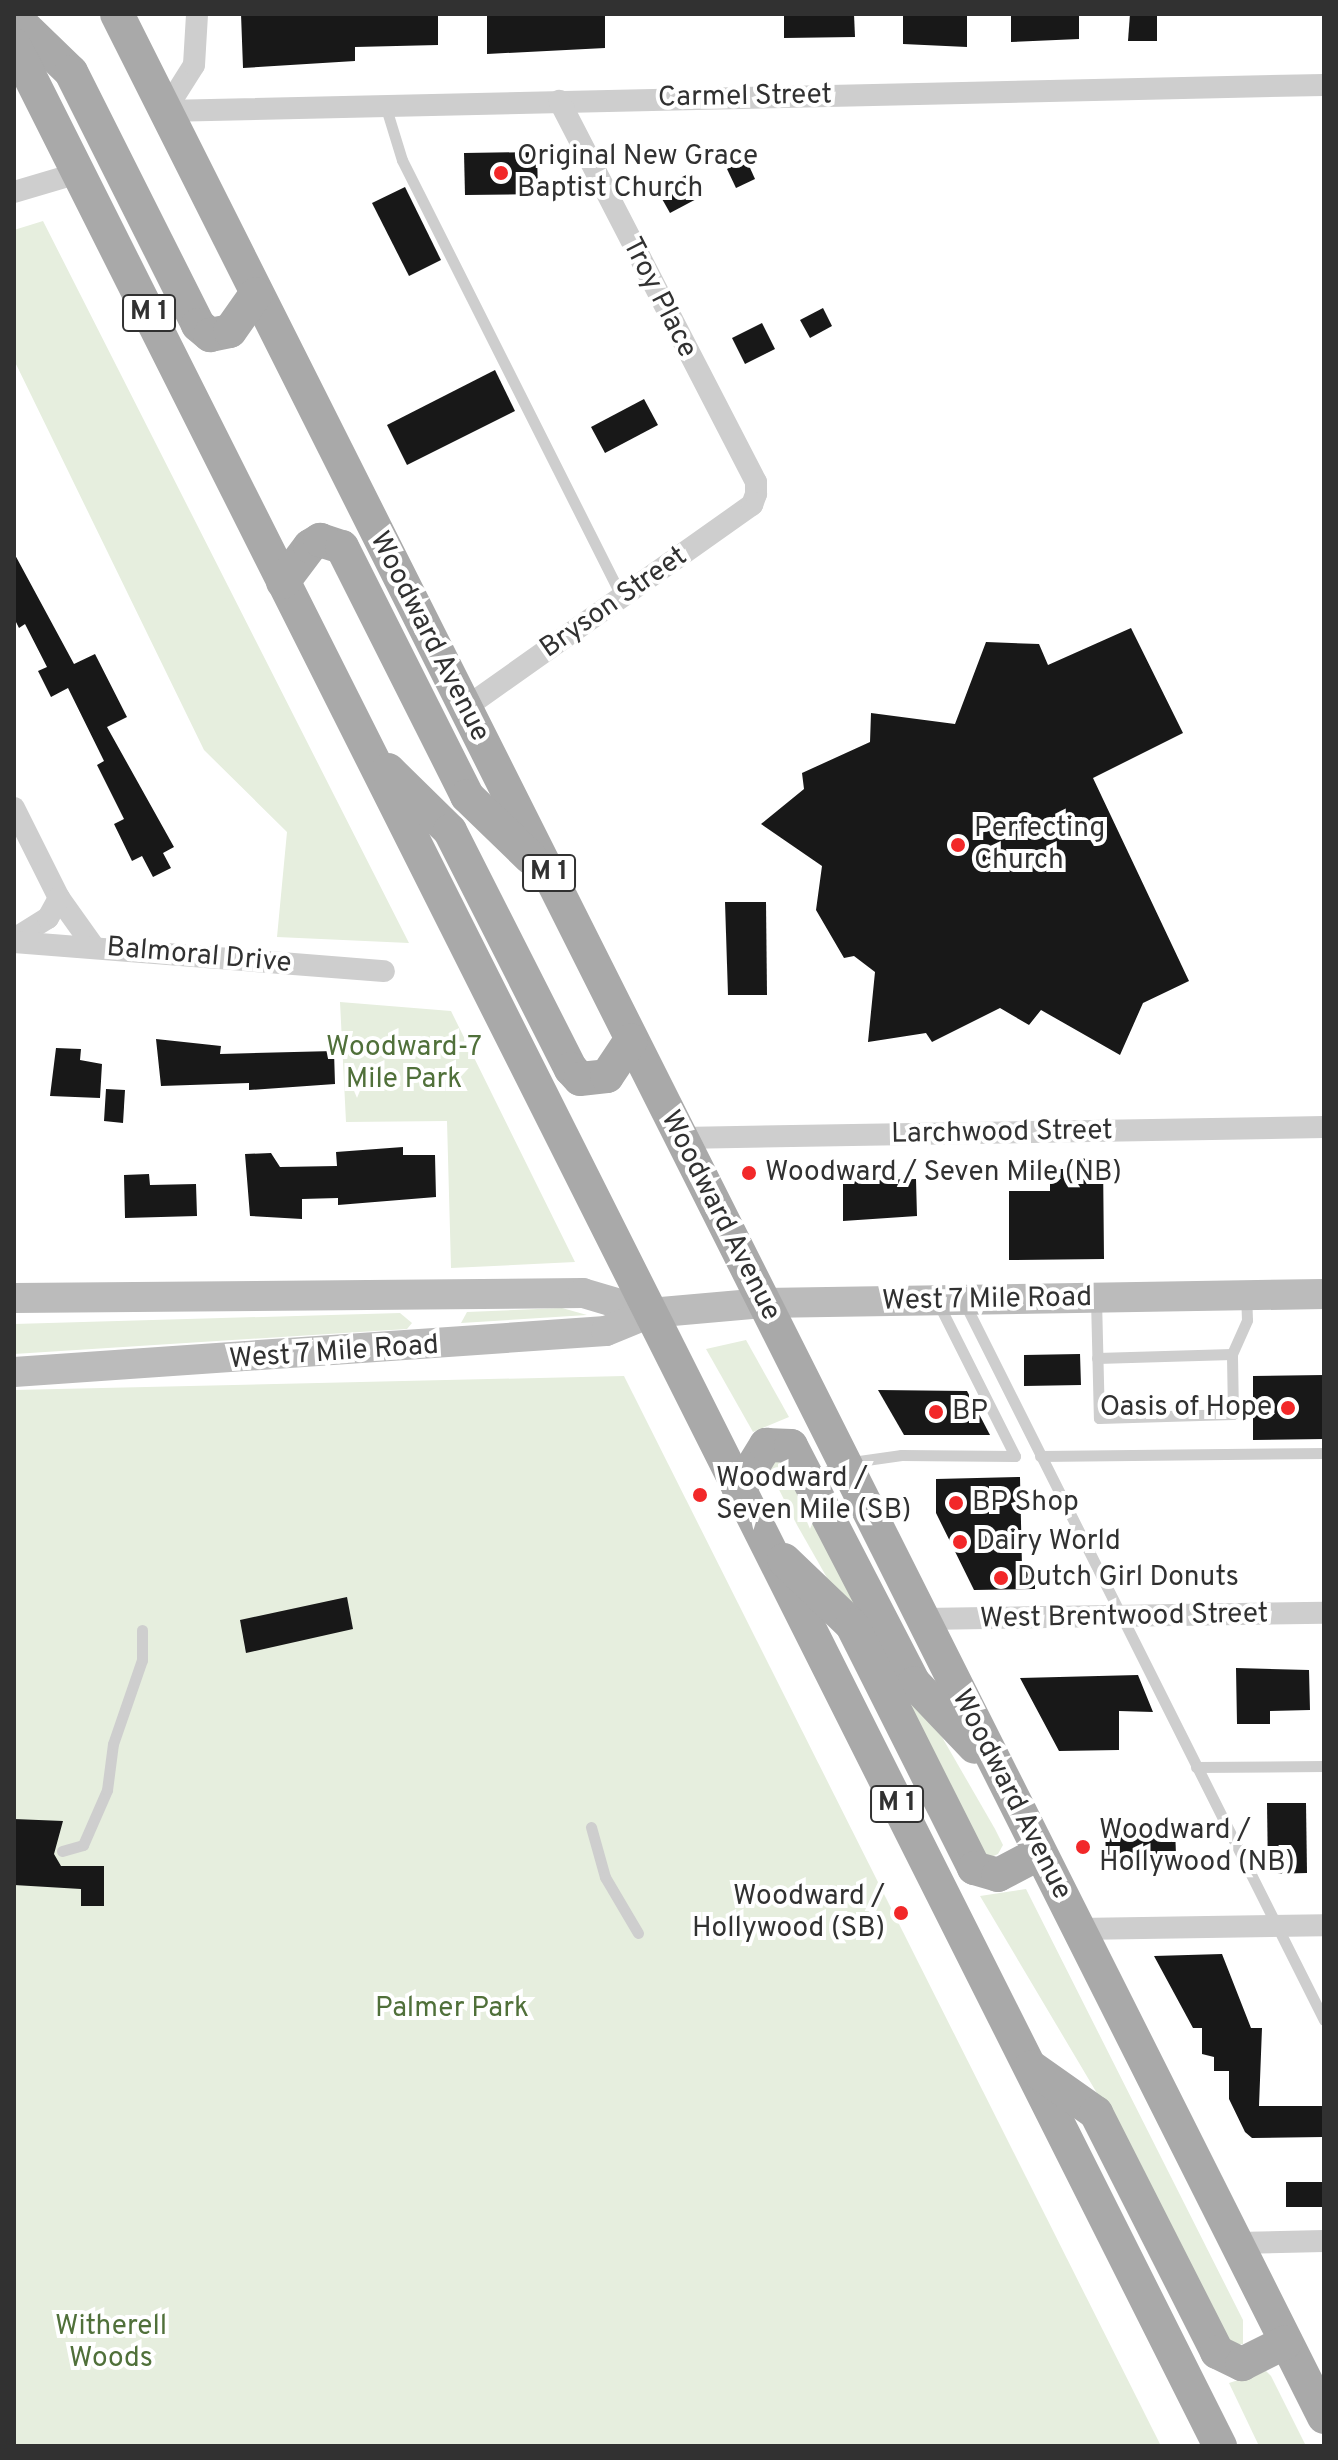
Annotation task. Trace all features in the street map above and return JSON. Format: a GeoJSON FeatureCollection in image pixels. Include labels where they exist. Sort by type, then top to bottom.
{"type":"FeatureCollection","features":[{"type":"Feature","properties":{"kind":"main road"},"geometry":{"type":"LineString","coordinates":[[14,17],[71,72],[198,325],[210,335],[230,331],[256,294]]}},
{"type":"Feature","properties":{"kind":"main road","name":"Woodward Avenue"},"geometry":{"type":"LineString","coordinates":[[117,20],[1286,2342],[1322,2408]]}},
{"type":"Feature","properties":{"kind":"main road","name":"M 1"},"geometry":{"type":"LineString","coordinates":[[14,45],[1220,2446]]}},
{"type":"Feature","properties":{"kind":"main road"},"geometry":{"type":"LineString","coordinates":[[283,582],[310,546],[320,540],[342,547],[467,796],[550,876]]}},
{"type":"Feature","properties":{"kind":"main road"},"geometry":{"type":"LineString","coordinates":[[368,750],[450,831],[571,1069],[580,1079],[607,1076],[631,1040]]}},
{"type":"Feature","properties":{"kind":"main road","name":"West 7 Mile Road"},"geometry":{"type":"LineString","coordinates":[[14,1298],[583,1293],[650,1313]]}},
{"type":"Feature","properties":{"kind":"main road"},"geometry":{"type":"LineString","coordinates":[[431,1294],[443,1345]]}},
{"type":"Feature","properties":{"kind":"main road","name":"West 7 Mile Road"},"geometry":{"type":"LineString","coordinates":[[14,1372],[443,1345],[606,1331],[650,1313],[764,1303],[1324,1294]]}},
{"type":"Feature","properties":{"kind":"main road"},"geometry":{"type":"LineString","coordinates":[[739,1489],[758,1453],[778,1442],[791,1446],[811,1479],[914,1683],[1000,1774]]}},
{"type":"Feature","properties":{"kind":"main road"},"geometry":{"type":"LineString","coordinates":[[767,1543],[852,1625],[974,1868],[998,1875],[1040,1853]]}},
{"type":"Feature","properties":{"kind":"main road"},"geometry":{"type":"LineString","coordinates":[[1027,2064],[1096,2113],[1217,2352],[1242,2364],[1286,2342]]}},
{"type":"Feature","properties":{"kind":"street"},"geometry":{"type":"LineString","coordinates":[[165,111],[194,65],[197,14]]}},
{"type":"Feature","properties":{"kind":"street","name":"Carmel Street"},"geometry":{"type":"LineString","coordinates":[[165,111],[1324,85]]}},
{"type":"Feature","properties":{"kind":"street","name":"Troy Place"},"geometry":{"type":"LineString","coordinates":[[559,101],[756,482],[756,494]]}},
{"type":"Feature","properties":{"kind":"street"},"geometry":{"type":"LineString","coordinates":[[14,192],[78,173]]}},
{"type":"Feature","properties":{"kind":"street","name":"Bryson Street"},"geometry":{"type":"LineString","coordinates":[[465,708],[752,505],[756,494]]}},
{"type":"Feature","properties":{"kind":"street"},"geometry":{"type":"LineString","coordinates":[[14,808],[59,898],[94,947]]}},
{"type":"Feature","properties":{"kind":"street"},"geometry":{"type":"LineString","coordinates":[[14,941],[48,918],[59,898]]}},
{"type":"Feature","properties":{"kind":"street","name":"Balmoral Drive"},"geometry":{"type":"LineString","coordinates":[[14,941],[384,971]]}},
{"type":"Feature","properties":{"kind":"street","name":"Larchwood Street"},"geometry":{"type":"LineString","coordinates":[[681,1138],[1324,1127]]}},
{"type":"Feature","properties":{"kind":"street","name":"West Brentwood Street"},"geometry":{"type":"LineString","coordinates":[[924,1619],[1324,1613]]}},
{"type":"Feature","properties":{"kind":"street"},"geometry":{"type":"LineString","coordinates":[[1078,1929],[1324,1925]]}},
{"type":"Feature","properties":{"kind":"street"},"geometry":{"type":"LineString","coordinates":[[1237,2243],[1324,2241]]}},
{"type":"Feature","properties":{"kind":"lane"},"geometry":{"type":"LineString","coordinates":[[386,108],[402,160],[622,598]]}},
{"type":"Feature","properties":{"kind":"lane"},"geometry":{"type":"LineString","coordinates":[[1096,1298],[1099,1418],[1233,1414],[1232,1354],[1247,1320],[1246,1295]]}},
{"type":"Feature","properties":{"kind":"lane"},"geometry":{"type":"LineString","coordinates":[[950,1300],[1040,1456],[1126,1617],[1196,1767],[1324,2020]]}},
{"type":"Feature","properties":{"kind":"lane"},"geometry":{"type":"LineString","coordinates":[[811,1479],[845,1463],[1015,1456],[950,1300]]}},
{"type":"Feature","properties":{"kind":"lane"},"geometry":{"type":"LineString","coordinates":[[1097,1358],[1232,1354]]}},
{"type":"Feature","properties":{"kind":"lane"},"geometry":{"type":"LineString","coordinates":[[1040,1456],[1324,1453]]}},
{"type":"Feature","properties":{"kind":"lane"},"geometry":{"type":"LineString","coordinates":[[62,1851],[83,1845],[107,1790],[113,1744],[142,1660],[142,1630]]}},
{"type":"Feature","properties":{"kind":"lane"},"geometry":{"type":"LineString","coordinates":[[1196,1767],[1324,1766]]}},
{"type":"Feature","properties":{"kind":"lane"},"geometry":{"type":"LineString","coordinates":[[591,1827],[605,1877],[638,1933]]}},
{"type":"Feature","properties":{"kind":"green space"},"geometry":{"type":"Polygon","coordinates":[[[43,221],[409,943],[277,937],[287,832],[204,750],[14,360],[14,230],[43,221]]]}},
{"type":"Feature","properties":{"kind":"green space","name":"Woodward-7 Mile Park"},"geometry":{"type":"Polygon","coordinates":[[[340,1002],[451,1011],[575,1262],[451,1268],[447,1121],[346,1122],[340,1002]]]}},
{"type":"Feature","properties":{"kind":"green space"},"geometry":{"type":"Polygon","coordinates":[[[562,1308],[587,1315],[461,1323],[467,1312],[562,1308]]]}},
{"type":"Feature","properties":{"kind":"green space"},"geometry":{"type":"Polygon","coordinates":[[[400,1313],[412,1323],[407,1329],[14,1354],[14,1324],[400,1313]]]}},
{"type":"Feature","properties":{"kind":"green space"},"geometry":{"type":"Polygon","coordinates":[[[746,1340],[789,1417],[753,1432],[706,1349],[746,1340]]]}},
{"type":"Feature","properties":{"kind":"green space","name":"Palmer Park"},"geometry":{"type":"Polygon","coordinates":[[[624,1376],[1161,2446],[14,2446],[14,1390],[624,1376]]]}},
{"type":"Feature","properties":{"kind":"green space"},"geometry":{"type":"Polygon","coordinates":[[[780,1456],[995,1829],[1003,1845],[998,1854],[987,1859],[797,1525],[768,1468],[780,1456]]]}},
{"type":"Feature","properties":{"kind":"green space"},"geometry":{"type":"Polygon","coordinates":[[[1026,1889],[1243,2320],[1243,2344],[1226,2345],[1101,2100],[980,1896],[1026,1889]]]}},
{"type":"Feature","properties":{"kind":"green space"},"geometry":{"type":"Polygon","coordinates":[[[1266,2371],[1306,2446],[1259,2446],[1229,2383],[1266,2371]]]}},
{"type":"Feature","properties":{"kind":"building"},"geometry":{"type":"Polygon","coordinates":[[[241,14],[438,14],[438,45],[355,47],[355,61],[243,68],[241,14]]]}},
{"type":"Feature","properties":{"kind":"building"},"geometry":{"type":"Polygon","coordinates":[[[605,14],[605,48],[487,54],[487,16],[605,14]]]}},
{"type":"Feature","properties":{"kind":"building"},"geometry":{"type":"Polygon","coordinates":[[[784,14],[854,14],[855,37],[784,38],[784,14]]]}},
{"type":"Feature","properties":{"kind":"building"},"geometry":{"type":"Polygon","coordinates":[[[903,14],[967,14],[967,47],[903,44],[903,14]]]}},
{"type":"Feature","properties":{"kind":"building"},"geometry":{"type":"Polygon","coordinates":[[[1011,14],[1079,14],[1079,39],[1011,42],[1011,14]]]}},
{"type":"Feature","properties":{"kind":"building"},"geometry":{"type":"Polygon","coordinates":[[[1130,14],[1157,14],[1157,41],[1128,41],[1130,14]]]}},
{"type":"Feature","properties":{"kind":"building","name":"Original New Grace Baptist Church"},"geometry":{"type":"Polygon","coordinates":[[[537,152],[538,194],[465,195],[464,153],[537,152]]]}},
{"type":"Feature","properties":{"kind":"building"},"geometry":{"type":"Polygon","coordinates":[[[746,159],[755,179],[736,188],[727,169],[746,159]]]}},
{"type":"Feature","properties":{"kind":"building"},"geometry":{"type":"Polygon","coordinates":[[[690,173],[702,196],[670,213],[657,190],[690,173]]]}},
{"type":"Feature","properties":{"kind":"building"},"geometry":{"type":"Polygon","coordinates":[[[405,187],[441,260],[409,276],[372,203],[405,187]]]}},
{"type":"Feature","properties":{"kind":"building"},"geometry":{"type":"Polygon","coordinates":[[[823,308],[832,326],[810,338],[800,320],[823,308]]]}},
{"type":"Feature","properties":{"kind":"building"},"geometry":{"type":"Polygon","coordinates":[[[762,323],[775,349],[745,364],[732,338],[762,323]]]}},
{"type":"Feature","properties":{"kind":"building"},"geometry":{"type":"Polygon","coordinates":[[[495,370],[515,411],[407,465],[387,425],[495,370]]]}},
{"type":"Feature","properties":{"kind":"building"},"geometry":{"type":"Polygon","coordinates":[[[644,399],[658,425],[605,453],[591,427],[644,399]]]}},
{"type":"Feature","properties":{"kind":"building"},"geometry":{"type":"Polygon","coordinates":[[[14,553],[74,664],[95,654],[127,717],[107,727],[174,847],[163,853],[171,868],[153,877],[142,856],[132,861],[114,824],[124,819],[97,765],[104,761],[68,688],[51,697],[38,671],[47,667],[25,624],[19,628],[14,618],[14,553]]]}},
{"type":"Feature","properties":{"kind":"building","name":"Perfecting Church"},"geometry":{"type":"Polygon","coordinates":[[[1131,628],[1183,733],[1093,778],[1189,981],[1143,1003],[1120,1055],[1041,1010],[1029,1025],[1000,1008],[932,1042],[926,1033],[868,1042],[875,972],[854,956],[844,958],[816,910],[822,866],[761,824],[804,789],[802,773],[870,742],[871,713],[955,724],[986,642],[1039,644],[1048,665],[1131,628]]]}},
{"type":"Feature","properties":{"kind":"building"},"geometry":{"type":"Polygon","coordinates":[[[725,902],[766,902],[767,995],[728,995],[725,902]]]}},
{"type":"Feature","properties":{"kind":"building"},"geometry":{"type":"Polygon","coordinates":[[[156,1039],[221,1046],[220,1054],[334,1051],[335,1084],[249,1090],[249,1083],[161,1086],[156,1039]]]}},
{"type":"Feature","properties":{"kind":"building"},"geometry":{"type":"Polygon","coordinates":[[[56,1048],[81,1049],[80,1060],[102,1064],[100,1098],[50,1096],[56,1048]]]}},
{"type":"Feature","properties":{"kind":"building"},"geometry":{"type":"Polygon","coordinates":[[[106,1089],[125,1090],[123,1123],[104,1121],[106,1089]]]}},
{"type":"Feature","properties":{"kind":"building"},"geometry":{"type":"Polygon","coordinates":[[[403,1147],[403,1155],[435,1155],[436,1197],[338,1205],[338,1198],[302,1199],[302,1219],[250,1216],[245,1154],[271,1153],[280,1167],[337,1166],[336,1152],[403,1147]]]}},
{"type":"Feature","properties":{"kind":"building"},"geometry":{"type":"Polygon","coordinates":[[[1103,1158],[1104,1259],[1009,1260],[1009,1191],[1050,1191],[1050,1169],[1071,1169],[1071,1159],[1103,1158]]]}},
{"type":"Feature","properties":{"kind":"building"},"geometry":{"type":"Polygon","coordinates":[[[875,1172],[875,1180],[916,1179],[917,1216],[843,1221],[843,1173],[875,1172]]]}},
{"type":"Feature","properties":{"kind":"building"},"geometry":{"type":"Polygon","coordinates":[[[149,1174],[150,1185],[196,1184],[197,1216],[125,1218],[124,1175],[149,1174]]]}},
{"type":"Feature","properties":{"kind":"building"},"geometry":{"type":"Polygon","coordinates":[[[1080,1354],[1081,1385],[1024,1386],[1024,1355],[1080,1354]]]}},
{"type":"Feature","properties":{"kind":"building","name":"Oasis of Hope"},"geometry":{"type":"Polygon","coordinates":[[[1324,1375],[1324,1439],[1253,1440],[1253,1376],[1324,1375]]]}},
{"type":"Feature","properties":{"kind":"building"},"geometry":{"type":"Polygon","coordinates":[[[878,1390],[967,1391],[990,1435],[904,1435],[878,1390]]]}},
{"type":"Feature","properties":{"kind":"building"},"geometry":{"type":"Polygon","coordinates":[[[1020,1477],[1022,1567],[1035,1567],[1035,1589],[974,1590],[936,1513],[936,1479],[1020,1477]]]}},
{"type":"Feature","properties":{"kind":"building"},"geometry":{"type":"Polygon","coordinates":[[[347,1597],[353,1629],[246,1653],[240,1620],[347,1597]]]}},
{"type":"Feature","properties":{"kind":"building"},"geometry":{"type":"Polygon","coordinates":[[[1236,1668],[1309,1670],[1310,1710],[1270,1711],[1270,1724],[1237,1724],[1236,1668]]]}},
{"type":"Feature","properties":{"kind":"building"},"geometry":{"type":"Polygon","coordinates":[[[1138,1675],[1153,1712],[1119,1711],[1119,1750],[1059,1751],[1020,1678],[1138,1675]]]}},
{"type":"Feature","properties":{"kind":"building"},"geometry":{"type":"Polygon","coordinates":[[[1267,1803],[1306,1803],[1307,1873],[1268,1874],[1267,1803]]]}},
{"type":"Feature","properties":{"kind":"building"},"geometry":{"type":"Polygon","coordinates":[[[14,1819],[63,1821],[54,1854],[61,1866],[104,1866],[104,1906],[81,1906],[81,1889],[14,1885],[14,1819]]]}},
{"type":"Feature","properties":{"kind":"building"},"geometry":{"type":"Polygon","coordinates":[[[1175,1828],[1176,1855],[1106,1856],[1105,1829],[1175,1828]]]}},
{"type":"Feature","properties":{"kind":"building"},"geometry":{"type":"Polygon","coordinates":[[[1222,1954],[1251,2028],[1262,2028],[1259,2106],[1322,2106],[1323,2137],[1252,2138],[1245,2132],[1229,2099],[1229,2071],[1214,2071],[1214,2057],[1202,2054],[1202,2028],[1193,2028],[1154,1956],[1222,1954]]]}},
{"type":"Feature","properties":{"kind":"building"},"geometry":{"type":"Polygon","coordinates":[[[1286,2182],[1324,2182],[1324,2207],[1286,2207],[1286,2182]]]}},
{"type":"Feature","properties":{"kind":"place","name":"Original New Grace Baptist Church"},"geometry":{"type":"Point","coordinates":[501,173]}},
{"type":"Feature","properties":{"kind":"place","name":"Perfecting Church"},"geometry":{"type":"Point","coordinates":[958,845]}},
{"type":"Feature","properties":{"kind":"place","name":"Woodward / Seven Mile (NB)"},"geometry":{"type":"Point","coordinates":[749,1173]}},
{"type":"Feature","properties":{"kind":"place","name":"Oasis of Hope"},"geometry":{"type":"Point","coordinates":[1288,1408]}},
{"type":"Feature","properties":{"kind":"place","name":"BP"},"geometry":{"type":"Point","coordinates":[936,1412]}},
{"type":"Feature","properties":{"kind":"place","name":"Woodward / Seven Mile (SB)"},"geometry":{"type":"Point","coordinates":[700,1495]}},
{"type":"Feature","properties":{"kind":"place","name":"BP Shop"},"geometry":{"type":"Point","coordinates":[956,1503]}},
{"type":"Feature","properties":{"kind":"place","name":"Dairy World"},"geometry":{"type":"Point","coordinates":[960,1542]}},
{"type":"Feature","properties":{"kind":"place","name":"Dutch Girl Donuts"},"geometry":{"type":"Point","coordinates":[1001,1578]}},
{"type":"Feature","properties":{"kind":"place","name":"Woodward / Hollywood (NB)"},"geometry":{"type":"Point","coordinates":[1083,1847]}},
{"type":"Feature","properties":{"kind":"place","name":"Woodward / Hollywood (SB)"},"geometry":{"type":"Point","coordinates":[901,1913]}},
{"type":"Feature","properties":{"kind":"park label","name":"Witherell Woods"},"geometry":{"type":"Point","coordinates":[111,2343]}}]}
